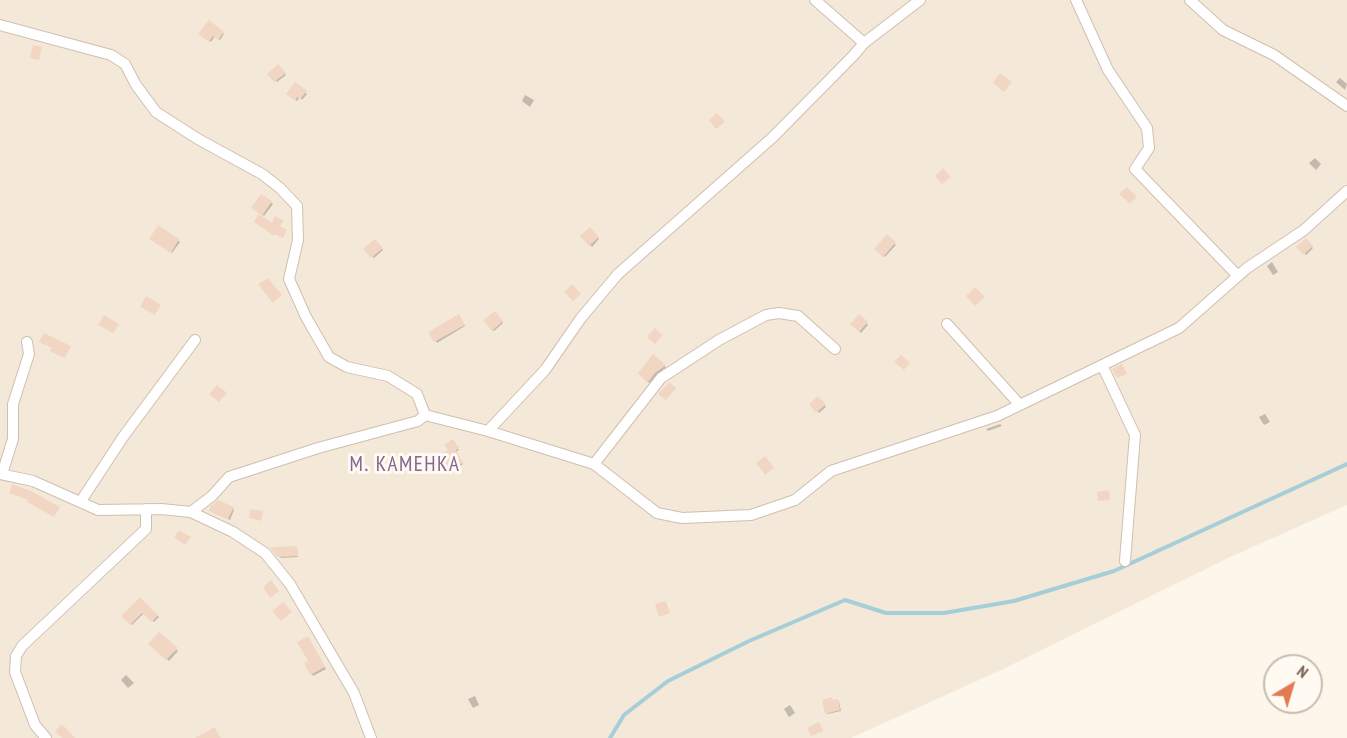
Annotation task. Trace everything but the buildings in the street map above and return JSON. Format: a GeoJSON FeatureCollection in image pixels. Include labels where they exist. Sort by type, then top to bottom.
{"type":"FeatureCollection","features":[{"type":"Feature","properties":{"kind":"street"},"geometry":{"type":"LineString","coordinates":[[815,0],[864,43]]}},
{"type":"Feature","properties":{"kind":"street"},"geometry":{"type":"LineString","coordinates":[[488,431],[545,370],[581,318],[618,274],[773,137],[864,43],[920,0]]}},
{"type":"Feature","properties":{"kind":"street"},"geometry":{"type":"LineString","coordinates":[[1076,0],[1107,70],[1147,128],[1149,148],[1135,169],[1238,276]]}},
{"type":"Feature","properties":{"kind":"street"},"geometry":{"type":"LineString","coordinates":[[1190,0],[1223,30],[1274,55],[1347,106]]}},
{"type":"Feature","properties":{"kind":"street"},"geometry":{"type":"LineString","coordinates":[[0,25],[111,55],[125,64],[136,85],[156,112],[198,139],[262,174],[280,188],[297,206],[298,240],[289,279],[328,357],[347,367],[388,376],[417,394],[425,415]]}},
{"type":"Feature","properties":{"kind":"street"},"geometry":{"type":"LineString","coordinates":[[425,415],[488,431],[594,464],[657,513],[682,518],[751,515],[795,500],[831,471],[997,416],[1179,328],[1246,268],[1304,230],[1347,191]]}},
{"type":"Feature","properties":{"kind":"street"},"geometry":{"type":"LineString","coordinates":[[594,464],[661,378],[719,340],[766,315],[779,313],[798,316],[835,349]]}},
{"type":"Feature","properties":{"kind":"street"},"geometry":{"type":"LineString","coordinates":[[947,324],[1020,405]]}},
{"type":"Feature","properties":{"kind":"street"},"geometry":{"type":"LineString","coordinates":[[81,501],[123,437],[195,340]]}},
{"type":"Feature","properties":{"kind":"street"},"geometry":{"type":"LineString","coordinates":[[27,342],[29,354],[13,404],[13,439],[1,474],[33,481],[98,510],[146,509],[191,512],[233,532],[265,553],[290,584],[354,693],[371,738]]}},
{"type":"Feature","properties":{"kind":"street"},"geometry":{"type":"LineString","coordinates":[[1102,365],[1135,435],[1125,561]]}},
{"type":"Feature","properties":{"kind":"street"},"geometry":{"type":"LineString","coordinates":[[191,512],[212,496],[229,477],[318,448],[418,421],[425,415]]}},
{"type":"Feature","properties":{"kind":"street"},"geometry":{"type":"LineString","coordinates":[[46,738],[35,725],[15,672],[16,656],[22,646],[146,529],[146,509]]}},
{"type":"Feature","properties":{"kind":"shaded area"},"geometry":{"type":"Polygon","coordinates":[[[0,0],[1347,0],[1347,505],[1228,558],[1001,670],[851,738],[0,738],[0,0]]]}},
{"type":"Feature","properties":{"kind":"waterway"},"geometry":{"type":"LineString","coordinates":[[610,738],[624,715],[668,681],[749,641],[845,600],[886,613],[944,613],[1014,601],[1114,571],[1347,464]]}},
{"type":"Feature","properties":{"kind":"district","name":"М. КАМЕНКА"},"geometry":{"type":"Point","coordinates":[405,465]}}]}
